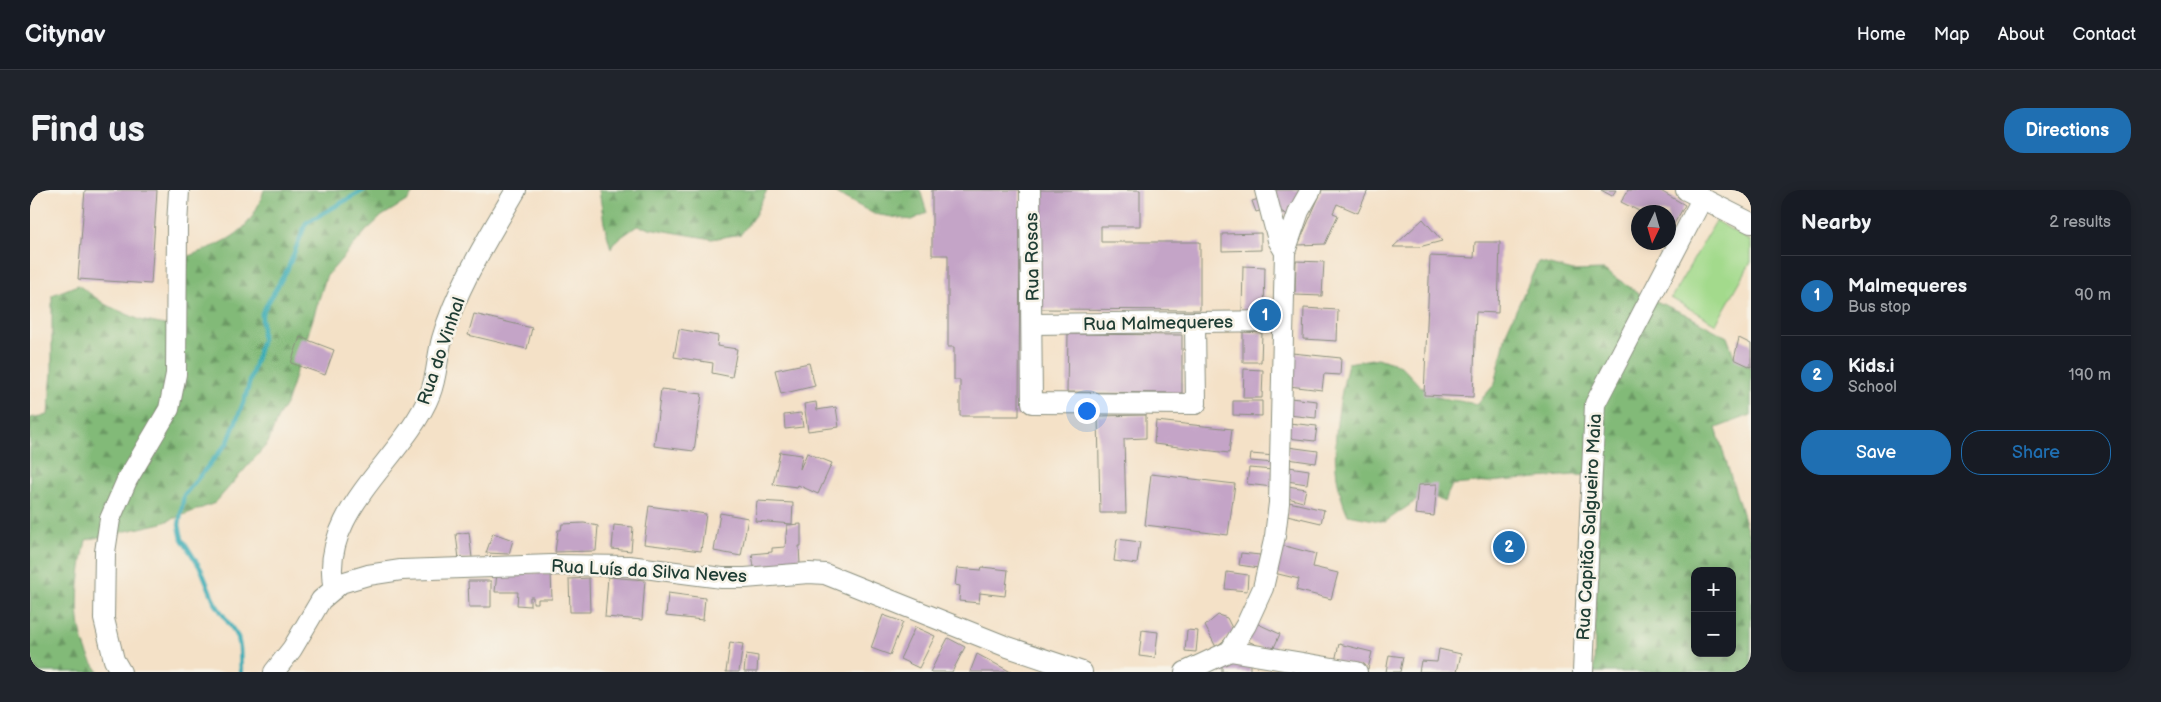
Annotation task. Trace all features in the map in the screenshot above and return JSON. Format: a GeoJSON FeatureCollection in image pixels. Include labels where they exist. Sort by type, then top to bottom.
{"type":"FeatureCollection","features":[{"type":"Feature","properties":{"kind":"street"},"geometry":{"type":"LineString","coordinates":[[120,672],[114,660],[104,619],[105,552],[110,519],[127,480],[169,409],[176,374],[179,190]]}},
{"type":"Feature","properties":{"kind":"street","name":"Rua do Vinhal"},"geometry":{"type":"LineString","coordinates":[[334,589],[330,572],[332,555],[341,529],[376,471],[410,430],[430,395],[442,339],[459,295],[516,190]]}},
{"type":"Feature","properties":{"kind":"street","name":"Rua Rosas"},"geometry":{"type":"LineString","coordinates":[[1030,190],[1033,324],[1032,403],[1196,404],[1195,322]]}},
{"type":"Feature","properties":{"kind":"street"},"geometry":{"type":"LineString","coordinates":[[1265,190],[1278,240],[1285,252]]}},
{"type":"Feature","properties":{"kind":"street"},"geometry":{"type":"LineString","coordinates":[[1185,672],[1230,651],[1246,626],[1263,588],[1275,536],[1279,503],[1285,252],[1299,211],[1311,190]]}},
{"type":"Feature","properties":{"kind":"street"},"geometry":{"type":"LineString","coordinates":[[1694,195],[1751,223]]}},
{"type":"Feature","properties":{"kind":"street","name":"Rua Capitão Salgueiro Maia"},"geometry":{"type":"LineString","coordinates":[[1582,672],[1595,404],[1694,195]]}},
{"type":"Feature","properties":{"kind":"street","name":"Rua Malmequeres"},"geometry":{"type":"LineString","coordinates":[[1033,324],[1283,321]]}},
{"type":"Feature","properties":{"kind":"street","name":"Rua Luís da Silva Neves"},"geometry":{"type":"LineString","coordinates":[[274,672],[292,649],[321,600],[341,583],[368,575],[401,570],[552,565],[629,566],[722,578],[809,573],[825,574],[1038,665],[1082,672]]}},
{"type":"Feature","properties":{"kind":"street"},"geometry":{"type":"LineString","coordinates":[[1230,651],[1357,672]]}},
{"type":"Feature","properties":{"kind":"green space"},"geometry":{"type":"Polygon","coordinates":[[[264,190],[415,190],[408,200],[382,216],[366,231],[326,277],[286,404],[278,417],[268,443],[215,503],[162,523],[86,540],[80,574],[78,609],[83,642],[99,672],[30,672],[30,418],[48,415],[52,373],[52,295],[78,285],[106,305],[140,320],[170,326],[179,305],[189,256],[237,234],[252,217],[264,190]]]}},
{"type":"Feature","properties":{"kind":"green space"},"geometry":{"type":"Polygon","coordinates":[[[599,190],[767,190],[755,215],[741,234],[712,239],[637,226],[614,242],[611,249],[604,223],[599,190]]]}},
{"type":"Feature","properties":{"kind":"green space"},"geometry":{"type":"Polygon","coordinates":[[[830,190],[920,190],[927,213],[911,220],[874,214],[830,190]]]}},
{"type":"Feature","properties":{"kind":"green space"},"geometry":{"type":"Polygon","coordinates":[[[1716,221],[1751,241],[1751,262],[1716,324],[1671,298],[1716,221]]]}},
{"type":"Feature","properties":{"kind":"green space"},"geometry":{"type":"Polygon","coordinates":[[[1538,262],[1573,271],[1604,270],[1640,294],[1685,314],[1727,337],[1734,356],[1751,368],[1751,415],[1716,428],[1751,543],[1751,672],[1594,672],[1599,476],[1574,475],[1452,485],[1444,502],[1427,493],[1385,522],[1348,515],[1341,497],[1335,459],[1337,420],[1348,363],[1378,358],[1401,366],[1420,386],[1441,398],[1477,404],[1495,384],[1507,330],[1538,262]]]}},
{"type":"Feature","properties":{"kind":"building"},"geometry":{"type":"Polygon","coordinates":[[[85,190],[157,190],[151,284],[78,279],[85,190]]]}},
{"type":"Feature","properties":{"kind":"building"},"geometry":{"type":"Polygon","coordinates":[[[932,190],[1020,190],[1019,416],[960,416],[960,380],[954,380],[954,347],[948,347],[948,255],[932,255],[932,190]]]}},
{"type":"Feature","properties":{"kind":"building"},"geometry":{"type":"Polygon","coordinates":[[[1039,190],[1140,190],[1140,226],[1101,226],[1101,242],[1200,242],[1200,310],[1039,309],[1039,190]]]}},
{"type":"Feature","properties":{"kind":"building"},"geometry":{"type":"Polygon","coordinates":[[[1275,190],[1301,190],[1288,215],[1275,208],[1275,190]]]}},
{"type":"Feature","properties":{"kind":"building"},"geometry":{"type":"Polygon","coordinates":[[[1322,190],[1368,190],[1358,213],[1337,204],[1333,213],[1338,215],[1325,244],[1298,245],[1322,190]]]}},
{"type":"Feature","properties":{"kind":"building"},"geometry":{"type":"Polygon","coordinates":[[[1601,190],[1616,190],[1612,196],[1601,190]]]}},
{"type":"Feature","properties":{"kind":"building"},"geometry":{"type":"Polygon","coordinates":[[[1628,190],[1659,190],[1685,205],[1676,220],[1676,205],[1631,205],[1631,207],[1621,202],[1628,190]]]}},
{"type":"Feature","properties":{"kind":"building"},"geometry":{"type":"Polygon","coordinates":[[[1265,197],[1269,208],[1256,212],[1252,201],[1265,197]]]}},
{"type":"Feature","properties":{"kind":"building"},"geometry":{"type":"Polygon","coordinates":[[[1423,219],[1442,241],[1419,247],[1393,247],[1423,219]]]}},
{"type":"Feature","properties":{"kind":"building"},"geometry":{"type":"Polygon","coordinates":[[[1261,233],[1261,250],[1222,251],[1222,234],[1261,233]]]}},
{"type":"Feature","properties":{"kind":"building"},"geometry":{"type":"Polygon","coordinates":[[[1475,242],[1500,242],[1498,313],[1476,312],[1473,397],[1424,395],[1430,256],[1474,258],[1475,242]]]}},
{"type":"Feature","properties":{"kind":"building"},"geometry":{"type":"Polygon","coordinates":[[[1296,261],[1324,262],[1322,296],[1295,295],[1296,261]]]}},
{"type":"Feature","properties":{"kind":"building"},"geometry":{"type":"Polygon","coordinates":[[[1243,266],[1265,267],[1264,312],[1242,312],[1243,266]]]}},
{"type":"Feature","properties":{"kind":"building"},"geometry":{"type":"Polygon","coordinates":[[[1304,308],[1338,310],[1337,341],[1303,339],[1304,308]]]}},
{"type":"Feature","properties":{"kind":"building"},"geometry":{"type":"Polygon","coordinates":[[[474,314],[532,328],[527,349],[468,335],[474,314]]]}},
{"type":"Feature","properties":{"kind":"building"},"geometry":{"type":"Polygon","coordinates":[[[679,329],[718,336],[717,346],[737,349],[732,377],[712,373],[713,363],[674,357],[679,329]]]}},
{"type":"Feature","properties":{"kind":"building"},"geometry":{"type":"Polygon","coordinates":[[[1243,332],[1262,333],[1261,362],[1243,362],[1243,332]]]}},
{"type":"Feature","properties":{"kind":"building"},"geometry":{"type":"Polygon","coordinates":[[[1068,334],[1182,335],[1182,393],[1067,392],[1068,334]]]}},
{"type":"Feature","properties":{"kind":"building"},"geometry":{"type":"Polygon","coordinates":[[[300,337],[334,350],[325,375],[291,363],[300,337]]]}},
{"type":"Feature","properties":{"kind":"building"},"geometry":{"type":"Polygon","coordinates":[[[1739,338],[1751,344],[1751,367],[1734,359],[1739,338]]]}},
{"type":"Feature","properties":{"kind":"building"},"geometry":{"type":"Polygon","coordinates":[[[1292,353],[1341,358],[1340,375],[1324,374],[1322,390],[1289,386],[1292,353]]]}},
{"type":"Feature","properties":{"kind":"building"},"geometry":{"type":"Polygon","coordinates":[[[809,363],[815,386],[781,394],[775,370],[809,363]]]}},
{"type":"Feature","properties":{"kind":"building"},"geometry":{"type":"Polygon","coordinates":[[[1244,369],[1263,370],[1262,398],[1243,398],[1244,369]]]}},
{"type":"Feature","properties":{"kind":"building"},"geometry":{"type":"Polygon","coordinates":[[[661,389],[702,394],[694,451],[654,446],[661,389]]]}},
{"type":"Feature","properties":{"kind":"building"},"geometry":{"type":"Polygon","coordinates":[[[1290,398],[1317,401],[1316,418],[1288,415],[1290,398]]]}},
{"type":"Feature","properties":{"kind":"building"},"geometry":{"type":"Polygon","coordinates":[[[1233,401],[1262,401],[1262,416],[1233,415],[1233,401]]]}},
{"type":"Feature","properties":{"kind":"building"},"geometry":{"type":"Polygon","coordinates":[[[816,402],[817,410],[836,407],[839,427],[808,431],[804,404],[816,402]]]}},
{"type":"Feature","properties":{"kind":"building"},"geometry":{"type":"Polygon","coordinates":[[[801,413],[803,427],[785,429],[784,415],[801,413]]]}},
{"type":"Feature","properties":{"kind":"building"},"geometry":{"type":"Polygon","coordinates":[[[1146,415],[1146,438],[1124,439],[1126,513],[1100,513],[1098,416],[1146,415]]]}},
{"type":"Feature","properties":{"kind":"building"},"geometry":{"type":"Polygon","coordinates":[[[1156,421],[1232,429],[1229,453],[1154,444],[1156,421]]]}},
{"type":"Feature","properties":{"kind":"building"},"geometry":{"type":"Polygon","coordinates":[[[1289,423],[1317,426],[1315,441],[1287,438],[1289,423]]]}},
{"type":"Feature","properties":{"kind":"building"},"geometry":{"type":"Polygon","coordinates":[[[1288,447],[1318,451],[1316,463],[1288,459],[1288,447]]]}},
{"type":"Feature","properties":{"kind":"building"},"geometry":{"type":"Polygon","coordinates":[[[780,452],[802,455],[800,469],[807,453],[832,463],[818,494],[798,485],[797,487],[773,484],[780,452]]]}},
{"type":"Feature","properties":{"kind":"building"},"geometry":{"type":"Polygon","coordinates":[[[1251,454],[1275,456],[1274,463],[1250,461],[1251,454]]]}},
{"type":"Feature","properties":{"kind":"building"},"geometry":{"type":"Polygon","coordinates":[[[1289,467],[1309,470],[1307,484],[1287,481],[1289,467]]]}},
{"type":"Feature","properties":{"kind":"building"},"geometry":{"type":"Polygon","coordinates":[[[1249,468],[1273,470],[1272,487],[1247,484],[1249,468]]]}},
{"type":"Feature","properties":{"kind":"building"},"geometry":{"type":"Polygon","coordinates":[[[1151,474],[1235,484],[1228,535],[1145,525],[1151,474]]]}},
{"type":"Feature","properties":{"kind":"building"},"geometry":{"type":"Polygon","coordinates":[[[1437,484],[1434,516],[1415,514],[1418,485],[1437,484]]]}},
{"type":"Feature","properties":{"kind":"building"},"geometry":{"type":"Polygon","coordinates":[[[1288,486],[1306,489],[1303,502],[1288,498],[1288,486]]]}},
{"type":"Feature","properties":{"kind":"building"},"geometry":{"type":"Polygon","coordinates":[[[757,501],[793,503],[792,524],[755,521],[757,501]]]}},
{"type":"Feature","properties":{"kind":"building"},"geometry":{"type":"Polygon","coordinates":[[[1289,502],[1324,510],[1321,523],[1287,515],[1289,502]]]}},
{"type":"Feature","properties":{"kind":"building"},"geometry":{"type":"Polygon","coordinates":[[[649,506],[706,514],[701,551],[644,544],[649,506]]]}},
{"type":"Feature","properties":{"kind":"building"},"geometry":{"type":"Polygon","coordinates":[[[720,513],[748,518],[741,556],[714,551],[720,513]]]}},
{"type":"Feature","properties":{"kind":"building"},"geometry":{"type":"Polygon","coordinates":[[[584,523],[598,526],[596,551],[555,552],[558,530],[561,530],[562,524],[584,523]]]}},
{"type":"Feature","properties":{"kind":"building"},"geometry":{"type":"Polygon","coordinates":[[[801,524],[800,564],[754,567],[752,554],[772,552],[772,548],[785,547],[787,525],[801,524]]]}},
{"type":"Feature","properties":{"kind":"building"},"geometry":{"type":"Polygon","coordinates":[[[614,525],[633,527],[631,551],[612,549],[614,525]]]}},
{"type":"Feature","properties":{"kind":"building"},"geometry":{"type":"Polygon","coordinates":[[[469,532],[472,558],[459,559],[456,534],[469,532]]]}},
{"type":"Feature","properties":{"kind":"building"},"geometry":{"type":"Polygon","coordinates":[[[493,533],[513,540],[509,554],[486,553],[493,533]]]}},
{"type":"Feature","properties":{"kind":"building"},"geometry":{"type":"Polygon","coordinates":[[[1117,539],[1140,542],[1137,564],[1114,561],[1117,539]]]}},
{"type":"Feature","properties":{"kind":"building"},"geometry":{"type":"Polygon","coordinates":[[[1281,545],[1316,554],[1313,567],[1338,573],[1331,599],[1296,590],[1299,579],[1274,573],[1281,545]]]}},
{"type":"Feature","properties":{"kind":"building"},"geometry":{"type":"Polygon","coordinates":[[[1241,553],[1260,555],[1259,568],[1239,565],[1241,553]]]}},
{"type":"Feature","properties":{"kind":"building"},"geometry":{"type":"Polygon","coordinates":[[[982,567],[1008,570],[1005,596],[980,593],[979,603],[959,601],[960,586],[955,585],[957,568],[981,570],[982,567]]]}},
{"type":"Feature","properties":{"kind":"building"},"geometry":{"type":"Polygon","coordinates":[[[1227,572],[1248,575],[1247,591],[1225,589],[1227,572]]]}},
{"type":"Feature","properties":{"kind":"building"},"geometry":{"type":"Polygon","coordinates":[[[497,573],[551,573],[552,599],[538,599],[538,603],[533,603],[533,597],[530,597],[530,606],[517,605],[518,592],[495,592],[497,573]]]}},
{"type":"Feature","properties":{"kind":"building"},"geometry":{"type":"Polygon","coordinates":[[[608,577],[645,580],[642,620],[605,617],[608,577]]]}},
{"type":"Feature","properties":{"kind":"building"},"geometry":{"type":"Polygon","coordinates":[[[589,578],[590,612],[570,612],[569,579],[589,578]]]}},
{"type":"Feature","properties":{"kind":"building"},"geometry":{"type":"Polygon","coordinates":[[[468,581],[491,581],[491,607],[469,607],[468,581]]]}},
{"type":"Feature","properties":{"kind":"building"},"geometry":{"type":"Polygon","coordinates":[[[668,593],[705,598],[703,620],[666,616],[668,593]]]}},
{"type":"Feature","properties":{"kind":"building"},"geometry":{"type":"Polygon","coordinates":[[[883,615],[903,622],[890,655],[871,648],[883,615]]]}},
{"type":"Feature","properties":{"kind":"building"},"geometry":{"type":"Polygon","coordinates":[[[1218,615],[1227,618],[1234,632],[1216,647],[1205,626],[1218,615]]]}},
{"type":"Feature","properties":{"kind":"building"},"geometry":{"type":"Polygon","coordinates":[[[1256,623],[1280,634],[1272,652],[1248,641],[1256,623]]]}},
{"type":"Feature","properties":{"kind":"building"},"geometry":{"type":"Polygon","coordinates":[[[915,627],[935,636],[919,668],[900,659],[915,627]]]}},
{"type":"Feature","properties":{"kind":"building"},"geometry":{"type":"Polygon","coordinates":[[[1142,630],[1158,632],[1155,658],[1139,656],[1142,630]]]}},
{"type":"Feature","properties":{"kind":"building"},"geometry":{"type":"Polygon","coordinates":[[[1187,630],[1198,631],[1196,652],[1185,651],[1187,630]]]}},
{"type":"Feature","properties":{"kind":"building"},"geometry":{"type":"Polygon","coordinates":[[[948,638],[965,647],[952,672],[930,672],[948,638]]]}},
{"type":"Feature","properties":{"kind":"building"},"geometry":{"type":"Polygon","coordinates":[[[730,642],[743,644],[739,672],[726,672],[730,642]]]}},
{"type":"Feature","properties":{"kind":"building"},"geometry":{"type":"Polygon","coordinates":[[[1339,644],[1372,652],[1368,669],[1335,661],[1339,644]]]}},
{"type":"Feature","properties":{"kind":"building"},"geometry":{"type":"Polygon","coordinates":[[[1439,649],[1461,654],[1457,672],[1419,672],[1421,661],[1437,662],[1439,649]]]}},
{"type":"Feature","properties":{"kind":"building"},"geometry":{"type":"Polygon","coordinates":[[[746,654],[758,656],[757,672],[744,672],[746,654]]]}},
{"type":"Feature","properties":{"kind":"building"},"geometry":{"type":"Polygon","coordinates":[[[977,654],[1011,672],[970,672],[977,654]]]}},
{"type":"Feature","properties":{"kind":"building"},"geometry":{"type":"Polygon","coordinates":[[[1389,655],[1403,657],[1400,672],[1386,672],[1389,655]]]}},
{"type":"Feature","properties":{"kind":"building"},"geometry":{"type":"Polygon","coordinates":[[[1222,658],[1250,658],[1250,672],[1222,672],[1222,658]]]}},
{"type":"Feature","properties":{"kind":"waterway"},"geometry":{"type":"LineString","coordinates":[[241,672],[238,637],[215,603],[201,569],[182,539],[179,525],[184,495],[228,442],[245,398],[262,340],[262,313],[288,268],[306,223],[364,190]]}},
{"type":"Feature","properties":{"kind":"place","name":"Malmequeres"},"geometry":{"type":"Point","coordinates":[1265,315]}},
{"type":"Feature","properties":{"kind":"place","name":"Kids.i"},"geometry":{"type":"Point","coordinates":[1509,547]}}]}
